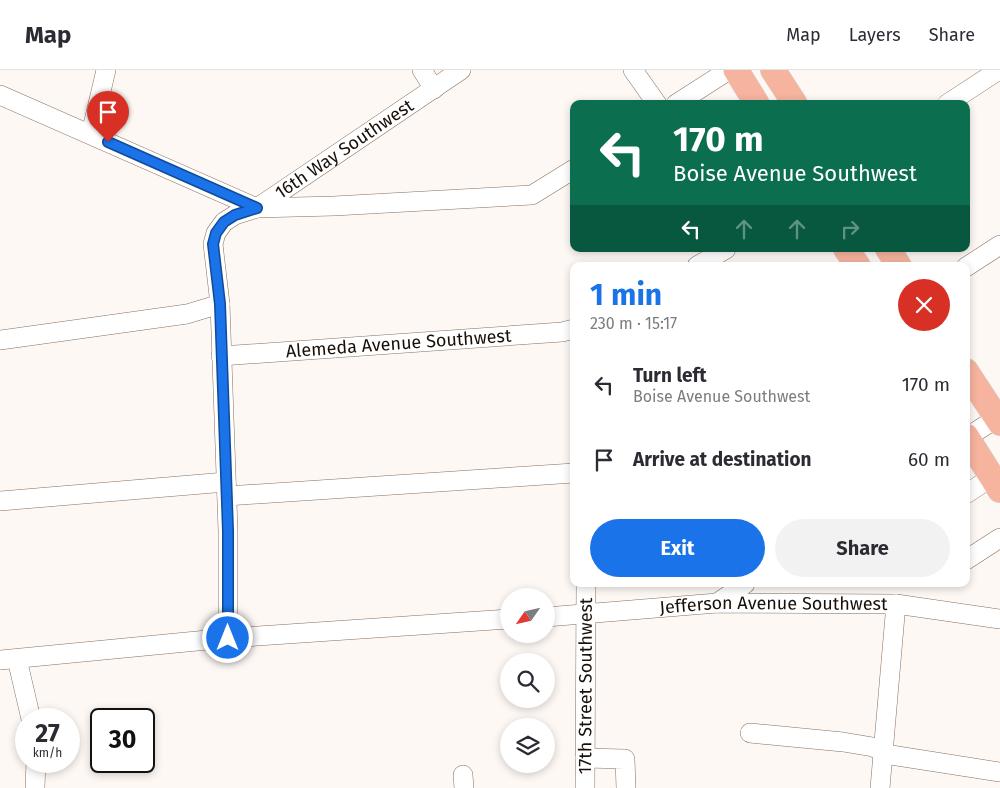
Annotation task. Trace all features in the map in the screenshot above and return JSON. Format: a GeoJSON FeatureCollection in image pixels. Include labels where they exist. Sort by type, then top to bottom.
{"type":"FeatureCollection","features":[{"type":"Feature","properties":{"kind":"main road"},"geometry":{"type":"LineString","coordinates":[[736,70],[755,100]]}},
{"type":"Feature","properties":{"kind":"main road"},"geometry":{"type":"LineString","coordinates":[[772,70],[792,100]]}},
{"type":"Feature","properties":{"kind":"main road"},"geometry":{"type":"LineString","coordinates":[[970,377],[999,419]]}},
{"type":"Feature","properties":{"kind":"main road"},"geometry":{"type":"LineString","coordinates":[[970,442],[996,483]]}},
{"type":"Feature","properties":{"kind":"street"},"geometry":{"type":"LineString","coordinates":[[91,134],[106,70]]}},
{"type":"Feature","properties":{"kind":"street"},"geometry":{"type":"LineString","coordinates":[[422,70],[434,89]]}},
{"type":"Feature","properties":{"kind":"street","name":"16th Way Southwest"},"geometry":{"type":"LineString","coordinates":[[228,638],[226,489],[220,304],[213,244],[216,233],[224,222],[235,215],[257,208],[461,70]]}},
{"type":"Feature","properties":{"kind":"street"},"geometry":{"type":"LineString","coordinates":[[633,70],[654,100]]}},
{"type":"Feature","properties":{"kind":"street"},"geometry":{"type":"LineString","coordinates":[[682,100],[729,70]]}},
{"type":"Feature","properties":{"kind":"street"},"geometry":{"type":"LineString","coordinates":[[953,100],[999,70]]}},
{"type":"Feature","properties":{"kind":"street"},"geometry":{"type":"LineString","coordinates":[[0,94],[257,208],[334,206],[532,195],[570,171]]}},
{"type":"Feature","properties":{"kind":"street"},"geometry":{"type":"LineString","coordinates":[[970,264],[1000,245]]}},
{"type":"Feature","properties":{"kind":"street"},"geometry":{"type":"LineString","coordinates":[[704,262],[721,252]]}},
{"type":"Feature","properties":{"kind":"street"},"geometry":{"type":"LineString","coordinates":[[0,340],[187,314],[220,304]]}},
{"type":"Feature","properties":{"kind":"street","name":"Alemeda Avenue Southwest"},"geometry":{"type":"LineString","coordinates":[[221,356],[570,330]]}},
{"type":"Feature","properties":{"kind":"street"},"geometry":{"type":"LineString","coordinates":[[970,435],[999,419]]}},
{"type":"Feature","properties":{"kind":"street"},"geometry":{"type":"LineString","coordinates":[[0,501],[570,473]]}},
{"type":"Feature","properties":{"kind":"street"},"geometry":{"type":"LineString","coordinates":[[970,493],[996,483]]}},
{"type":"Feature","properties":{"kind":"street"},"geometry":{"type":"LineString","coordinates":[[970,546],[992,532],[1000,536],[970,557]]}},
{"type":"Feature","properties":{"kind":"street","name":"17th Street Southwest"},"geometry":{"type":"LineString","coordinates":[[585,788],[586,587]]}},
{"type":"Feature","properties":{"kind":"street"},"geometry":{"type":"LineString","coordinates":[[717,603],[741,587]]}},
{"type":"Feature","properties":{"kind":"street","name":"Jefferson Avenue Southwest"},"geometry":{"type":"LineString","coordinates":[[555,616],[717,603],[896,604],[1000,619]]}},
{"type":"Feature","properties":{"kind":"street"},"geometry":{"type":"LineString","coordinates":[[880,788],[896,604]]}},
{"type":"Feature","properties":{"kind":"street"},"geometry":{"type":"LineString","coordinates":[[27,708],[8,660],[228,638],[500,620]]}},
{"type":"Feature","properties":{"kind":"street"},"geometry":{"type":"LineString","coordinates":[[750,733],[843,742],[873,747],[891,755],[1000,772]]}},
{"type":"Feature","properties":{"kind":"street"},"geometry":{"type":"LineString","coordinates":[[585,758],[625,759],[626,788]]}},
{"type":"Feature","properties":{"kind":"street"},"geometry":{"type":"LineString","coordinates":[[35,788],[36,773]]}},
{"type":"Feature","properties":{"kind":"route"},"geometry":{"type":"LineString","coordinates":[[108,142],[257,208],[235,215],[224,222],[216,233],[213,244],[220,304],[228,531],[228,638]]}}]}
